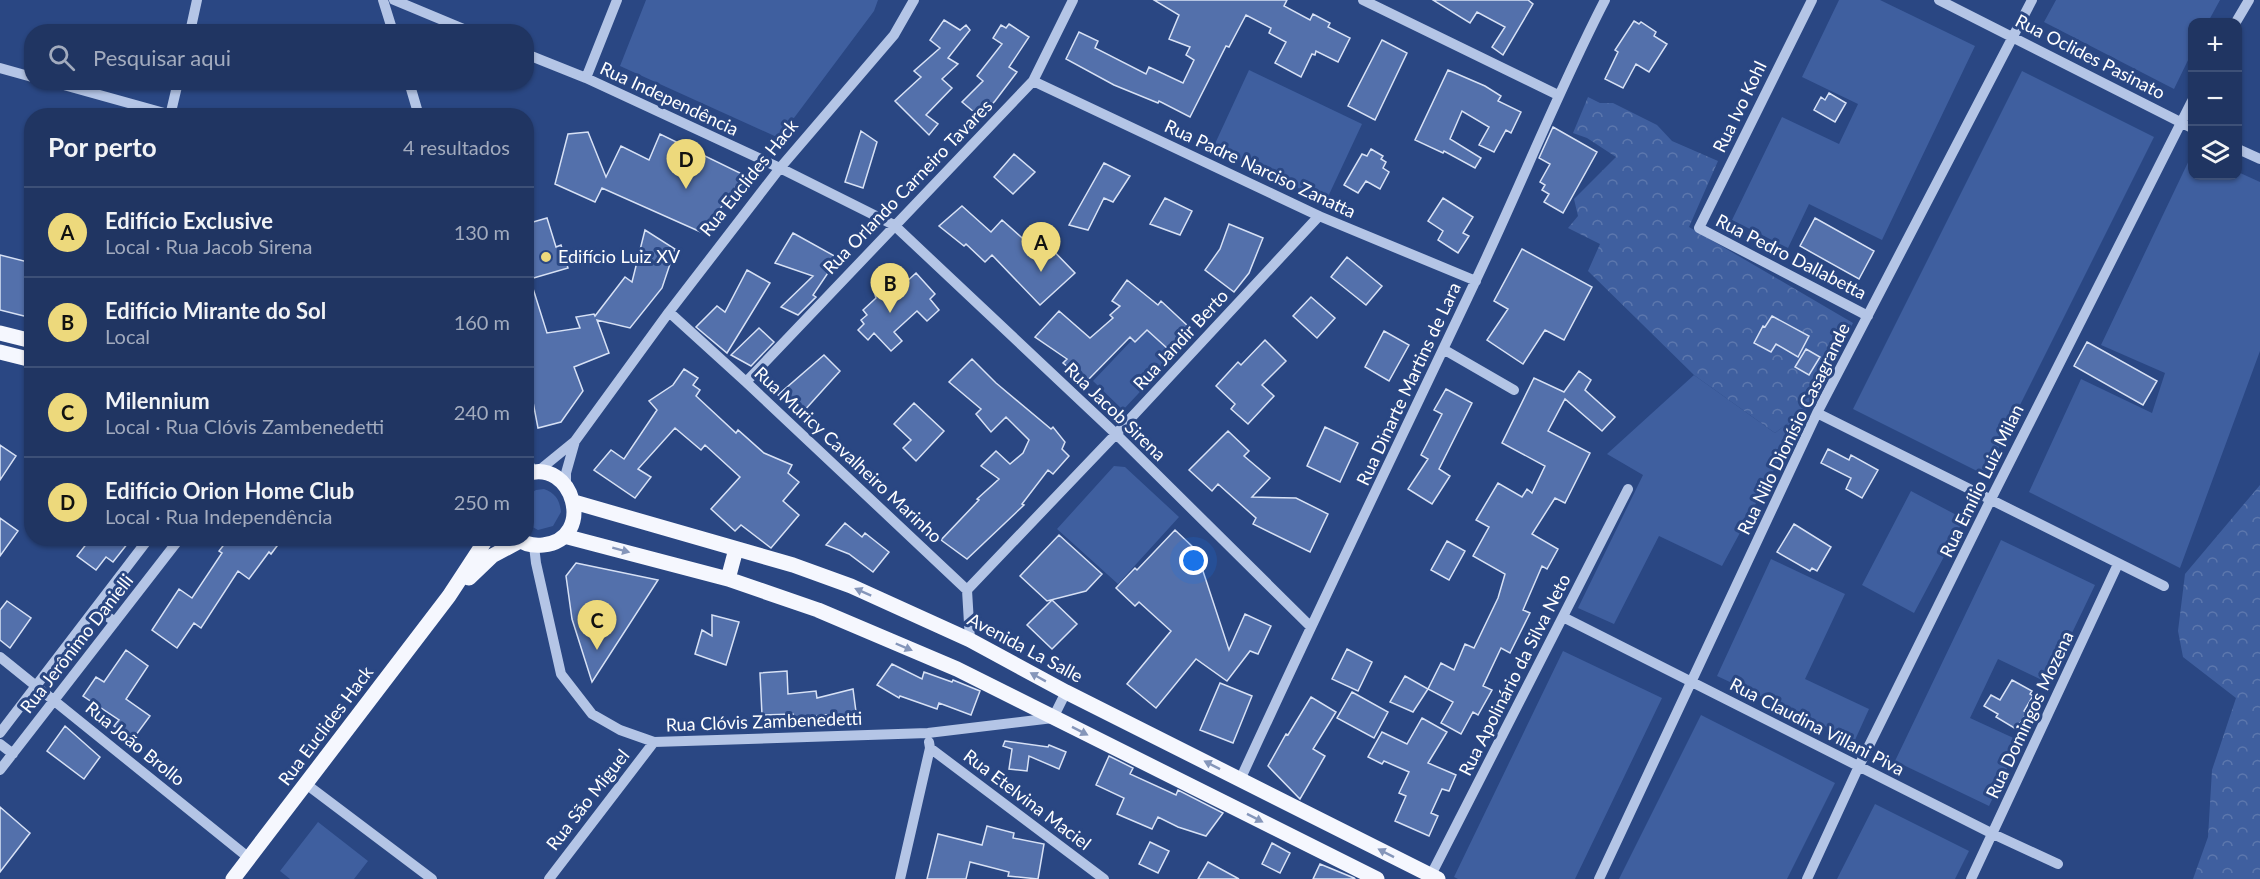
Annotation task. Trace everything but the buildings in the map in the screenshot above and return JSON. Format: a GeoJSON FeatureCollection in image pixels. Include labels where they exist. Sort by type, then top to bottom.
{"type":"FeatureCollection","features":[{"type":"Feature","properties":{"kind":"main road"},"geometry":{"type":"LineString","coordinates":[[0,334],[24,338]]}},
{"type":"Feature","properties":{"kind":"main road"},"geometry":{"type":"LineString","coordinates":[[0,352],[24,358]]}},
{"type":"Feature","properties":{"kind":"main road"},"geometry":{"type":"LineString","coordinates":[[534,470],[551,475],[566,485],[574,501],[574,520],[564,536],[728,579],[818,610],[957,669],[1377,879]]}},
{"type":"Feature","properties":{"kind":"main road","name":"Avenida La Salle"},"geometry":{"type":"LineString","coordinates":[[574,501],[793,564],[851,586],[970,640],[1066,692],[1435,877]]}},
{"type":"Feature","properties":{"kind":"main road","name":"Rua Euclides Hack"},"geometry":{"type":"LineString","coordinates":[[534,543],[552,544],[564,536]]}},
{"type":"Feature","properties":{"kind":"main road","name":"Rua Euclides Hack"},"geometry":{"type":"LineString","coordinates":[[232,879],[449,596],[482,546]]}},
{"type":"Feature","properties":{"kind":"main road","name":"Rua Euclides Hack"},"geometry":{"type":"LineString","coordinates":[[449,596],[492,556],[515,546]]}},
{"type":"Feature","properties":{"kind":"main road"},"geometry":{"type":"LineString","coordinates":[[728,579],[736,549]]}},
{"type":"Feature","properties":{"kind":"street"},"geometry":{"type":"LineString","coordinates":[[192,24],[197,0]]}},
{"type":"Feature","properties":{"kind":"street"},"geometry":{"type":"LineString","coordinates":[[383,0],[390,24]]}},
{"type":"Feature","properties":{"kind":"street"},"geometry":{"type":"LineString","coordinates":[[394,0],[452,24]]}},
{"type":"Feature","properties":{"kind":"street"},"geometry":{"type":"LineString","coordinates":[[586,78],[617,0]]}},
{"type":"Feature","properties":{"kind":"street","name":"Rua Euclides Hack"},"geometry":{"type":"LineString","coordinates":[[566,485],[566,473],[575,441],[669,312],[780,168],[894,35],[914,0]]}},
{"type":"Feature","properties":{"kind":"street","name":"Rua Orlando Carneiro Tavares"},"geometry":{"type":"LineString","coordinates":[[746,382],[1033,81],[1073,0]]}},
{"type":"Feature","properties":{"kind":"street"},"geometry":{"type":"LineString","coordinates":[[1363,0],[1558,95]]}},
{"type":"Feature","properties":{"kind":"street","name":"Rua Dinarte Martins de Lara"},"geometry":{"type":"LineString","coordinates":[[1240,780],[1310,626],[1357,535],[1476,281],[1558,95],[1605,0]]}},
{"type":"Feature","properties":{"kind":"street","name":"Rua Ivo Kohl"},"geometry":{"type":"LineString","coordinates":[[1699,228],[1812,0]]}},
{"type":"Feature","properties":{"kind":"street","name":"Rua Oclides Pasinato"},"geometry":{"type":"LineString","coordinates":[[1939,0],[2189,126]]}},
{"type":"Feature","properties":{"kind":"street","name":"Rua Nilo Dionísio Casagrande"},"geometry":{"type":"LineString","coordinates":[[1599,879],[1817,413],[2032,0]]}},
{"type":"Feature","properties":{"kind":"street"},"geometry":{"type":"LineString","coordinates":[[2238,18],[2249,0]]}},
{"type":"Feature","properties":{"kind":"street","name":"Rua Independência"},"geometry":{"type":"LineString","coordinates":[[534,57],[586,78],[780,168],[894,225]]}},
{"type":"Feature","properties":{"kind":"street"},"geometry":{"type":"LineString","coordinates":[[0,68],[24,74]]}},
{"type":"Feature","properties":{"kind":"street","name":"Rua Padre Narciso Zanatta"},"geometry":{"type":"LineString","coordinates":[[1033,81],[1319,216],[1476,281]]}},
{"type":"Feature","properties":{"kind":"street"},"geometry":{"type":"LineString","coordinates":[[82,90],[147,108]]}},
{"type":"Feature","properties":{"kind":"street"},"geometry":{"type":"LineString","coordinates":[[173,108],[177,90]]}},
{"type":"Feature","properties":{"kind":"street"},"geometry":{"type":"LineString","coordinates":[[411,90],[417,108]]}},
{"type":"Feature","properties":{"kind":"street","name":"Rua Emílio Luiz Milan"},"geometry":{"type":"LineString","coordinates":[[1807,879],[1859,766],[1990,501],[2188,109]]}},
{"type":"Feature","properties":{"kind":"street"},"geometry":{"type":"LineString","coordinates":[[2242,151],[2260,159]]}},
{"type":"Feature","properties":{"kind":"street","name":"Rua Jandir Berto"},"geometry":{"type":"LineString","coordinates":[[967,591],[1319,216]]}},
{"type":"Feature","properties":{"kind":"street","name":"Rua Jacob Sirena"},"geometry":{"type":"LineString","coordinates":[[894,225],[1116,434],[1310,626]]}},
{"type":"Feature","properties":{"kind":"street","name":"Rua Pedro Dallabetta"},"geometry":{"type":"LineString","coordinates":[[1699,228],[1868,316]]}},
{"type":"Feature","properties":{"kind":"street","name":"Rua Muricy Cavalheiro Marinho"},"geometry":{"type":"LineString","coordinates":[[669,312],[967,591]]}},
{"type":"Feature","properties":{"kind":"street"},"geometry":{"type":"LineString","coordinates":[[1443,349],[1514,390]]}},
{"type":"Feature","properties":{"kind":"street"},"geometry":{"type":"LineString","coordinates":[[1817,413],[2164,586]]}},
{"type":"Feature","properties":{"kind":"street","name":"Rua Euclides Hack"},"geometry":{"type":"LineString","coordinates":[[534,467],[575,441]]}},
{"type":"Feature","properties":{"kind":"street","name":"Rua Apolinário da Silva Neto"},"geometry":{"type":"LineString","coordinates":[[1435,877],[1628,489]]}},
{"type":"Feature","properties":{"kind":"street","name":"Rua Jerônimo Danielli"},"geometry":{"type":"LineString","coordinates":[[0,733],[143,546]]}},
{"type":"Feature","properties":{"kind":"street","name":"Rua Jerônimo Danielli"},"geometry":{"type":"LineString","coordinates":[[0,770],[174,546]]}},
{"type":"Feature","properties":{"kind":"street","name":"Rua Clóvis Zambenedetti"},"geometry":{"type":"LineString","coordinates":[[526,546],[536,563],[561,674],[592,714],[620,730],[654,742],[928,733],[1053,718]]}},
{"type":"Feature","properties":{"kind":"street","name":"Rua Domingos Mozena"},"geometry":{"type":"LineString","coordinates":[[1971,879],[2118,564]]}},
{"type":"Feature","properties":{"kind":"street"},"geometry":{"type":"LineString","coordinates":[[967,591],[970,640]]}},
{"type":"Feature","properties":{"kind":"street"},"geometry":{"type":"LineString","coordinates":[[96,608],[115,622]]}},
{"type":"Feature","properties":{"kind":"street","name":"Rua Claudina Villani Piva"},"geometry":{"type":"LineString","coordinates":[[1563,617],[1993,834],[2058,864]]}},
{"type":"Feature","properties":{"kind":"street","name":"Rua João Brollo"},"geometry":{"type":"LineString","coordinates":[[0,657],[249,858]]}},
{"type":"Feature","properties":{"kind":"street"},"geometry":{"type":"LineString","coordinates":[[1053,718],[1066,692]]}},
{"type":"Feature","properties":{"kind":"street"},"geometry":{"type":"LineString","coordinates":[[900,879],[930,748],[928,733]]}},
{"type":"Feature","properties":{"kind":"street","name":"Rua São Miguel"},"geometry":{"type":"LineString","coordinates":[[549,879],[654,742]]}},
{"type":"Feature","properties":{"kind":"street"},"geometry":{"type":"LineString","coordinates":[[0,744],[13,753]]}},
{"type":"Feature","properties":{"kind":"street","name":"Rua Etelvina Maciel"},"geometry":{"type":"LineString","coordinates":[[930,748],[1104,879]]}},
{"type":"Feature","properties":{"kind":"street"},"geometry":{"type":"LineString","coordinates":[[306,784],[432,879]]}},
{"type":"Feature","properties":{"kind":"green space"},"geometry":{"type":"Polygon","coordinates":[[[646,0],[878,0],[874,11],[779,138],[620,66],[646,0]]]}},
{"type":"Feature","properties":{"kind":"green space"},"geometry":{"type":"Polygon","coordinates":[[[1839,0],[1880,0],[1975,46],[1882,240],[1809,204],[1788,248],[1732,220],[1782,117],[1839,144],[1858,104],[1802,77],[1839,0]]]}},
{"type":"Feature","properties":{"kind":"green space"},"geometry":{"type":"Polygon","coordinates":[[[2056,0],[2220,0],[2210,18],[2188,18],[2188,60],[2174,89],[2044,22],[2056,0]]]}},
{"type":"Feature","properties":{"kind":"green space"},"geometry":{"type":"Polygon","coordinates":[[[1249,70],[1362,124],[1326,201],[1213,148],[1249,70]]]}},
{"type":"Feature","properties":{"kind":"green space"},"geometry":{"type":"Polygon","coordinates":[[[2022,71],[2154,137],[1985,475],[1853,409],[2022,71]]]}},
{"type":"Feature","properties":{"kind":"green space"},"geometry":{"type":"Polygon","coordinates":[[[1588,97],[1600,103],[1613,103],[1657,125],[1672,141],[1718,161],[1689,227],[1853,323],[1808,407],[1775,433],[1694,375],[1588,271],[1600,244],[1568,228],[1578,216],[1574,199],[1616,157],[1587,138],[1573,133],[1588,97]]]}},
{"type":"Feature","properties":{"kind":"green space"},"geometry":{"type":"Polygon","coordinates":[[[2188,162],[2188,180],[2242,180],[2242,174],[2260,182],[2260,351],[2180,568],[2029,492],[2081,379],[2152,413],[2165,373],[2101,345],[2188,162]]]}},
{"type":"Feature","properties":{"kind":"green space"},"geometry":{"type":"Polygon","coordinates":[[[1151,320],[1181,348],[1123,410],[1093,381],[1151,320]]]}},
{"type":"Feature","properties":{"kind":"green space"},"geometry":{"type":"Polygon","coordinates":[[[1694,375],[1775,433],[1808,407],[1722,566],[1659,536],[1614,624],[1578,608],[1643,475],[1607,454],[1694,375]]]}},
{"type":"Feature","properties":{"kind":"green space"},"geometry":{"type":"Polygon","coordinates":[[[1114,466],[1125,467],[1179,517],[1118,584],[1057,529],[1114,466]]]}},
{"type":"Feature","properties":{"kind":"green space"},"geometry":{"type":"Polygon","coordinates":[[[2260,485],[2260,879],[2193,879],[2208,837],[2212,770],[2236,698],[2183,657],[2178,631],[2185,574],[2260,485]]]}},
{"type":"Feature","properties":{"kind":"green space"},"geometry":{"type":"Polygon","coordinates":[[[544,489],[551,493],[556,498],[561,512],[553,526],[538,530],[534,528],[534,491],[544,489]]]}},
{"type":"Feature","properties":{"kind":"green space"},"geometry":{"type":"Polygon","coordinates":[[[1911,491],[1964,519],[1914,613],[1862,585],[1911,491]]]}},
{"type":"Feature","properties":{"kind":"green space"},"geometry":{"type":"Polygon","coordinates":[[[2001,540],[2095,585],[2048,683],[1998,659],[1970,718],[2020,741],[1989,806],[1895,761],[2001,540]]]}},
{"type":"Feature","properties":{"kind":"green space"},"geometry":{"type":"Polygon","coordinates":[[[1771,559],[1845,594],[1805,679],[1869,709],[1855,740],[1717,676],[1771,559]]]}},
{"type":"Feature","properties":{"kind":"green space"},"geometry":{"type":"Polygon","coordinates":[[[1563,651],[1662,698],[1575,879],[1458,879],[1454,877],[1563,651]]]}},
{"type":"Feature","properties":{"kind":"green space"},"geometry":{"type":"Polygon","coordinates":[[[1701,715],[1835,783],[1787,879],[1619,879],[1701,715]]]}},
{"type":"Feature","properties":{"kind":"green space"},"geometry":{"type":"Polygon","coordinates":[[[1875,804],[1969,851],[1955,879],[1837,879],[1875,804]]]}},
{"type":"Feature","properties":{"kind":"green space"},"geometry":{"type":"Polygon","coordinates":[[[318,822],[368,861],[354,879],[290,879],[280,871],[318,822]]]}},
{"type":"Feature","properties":{"kind":"place","name":"Edifício Orion Home Club"},"geometry":{"type":"Point","coordinates":[686,189]}},
{"type":"Feature","properties":{"kind":"place","name":"Edifício Luiz XV"},"geometry":{"type":"Point","coordinates":[546,257]}},
{"type":"Feature","properties":{"kind":"place","name":"Edifício Exclusive"},"geometry":{"type":"Point","coordinates":[1041,272]}},
{"type":"Feature","properties":{"kind":"place","name":"Edifício Mirante do Sol"},"geometry":{"type":"Point","coordinates":[890,313]}},
{"type":"Feature","properties":{"kind":"place","name":"Milennium"},"geometry":{"type":"Point","coordinates":[597,650]}}]}
